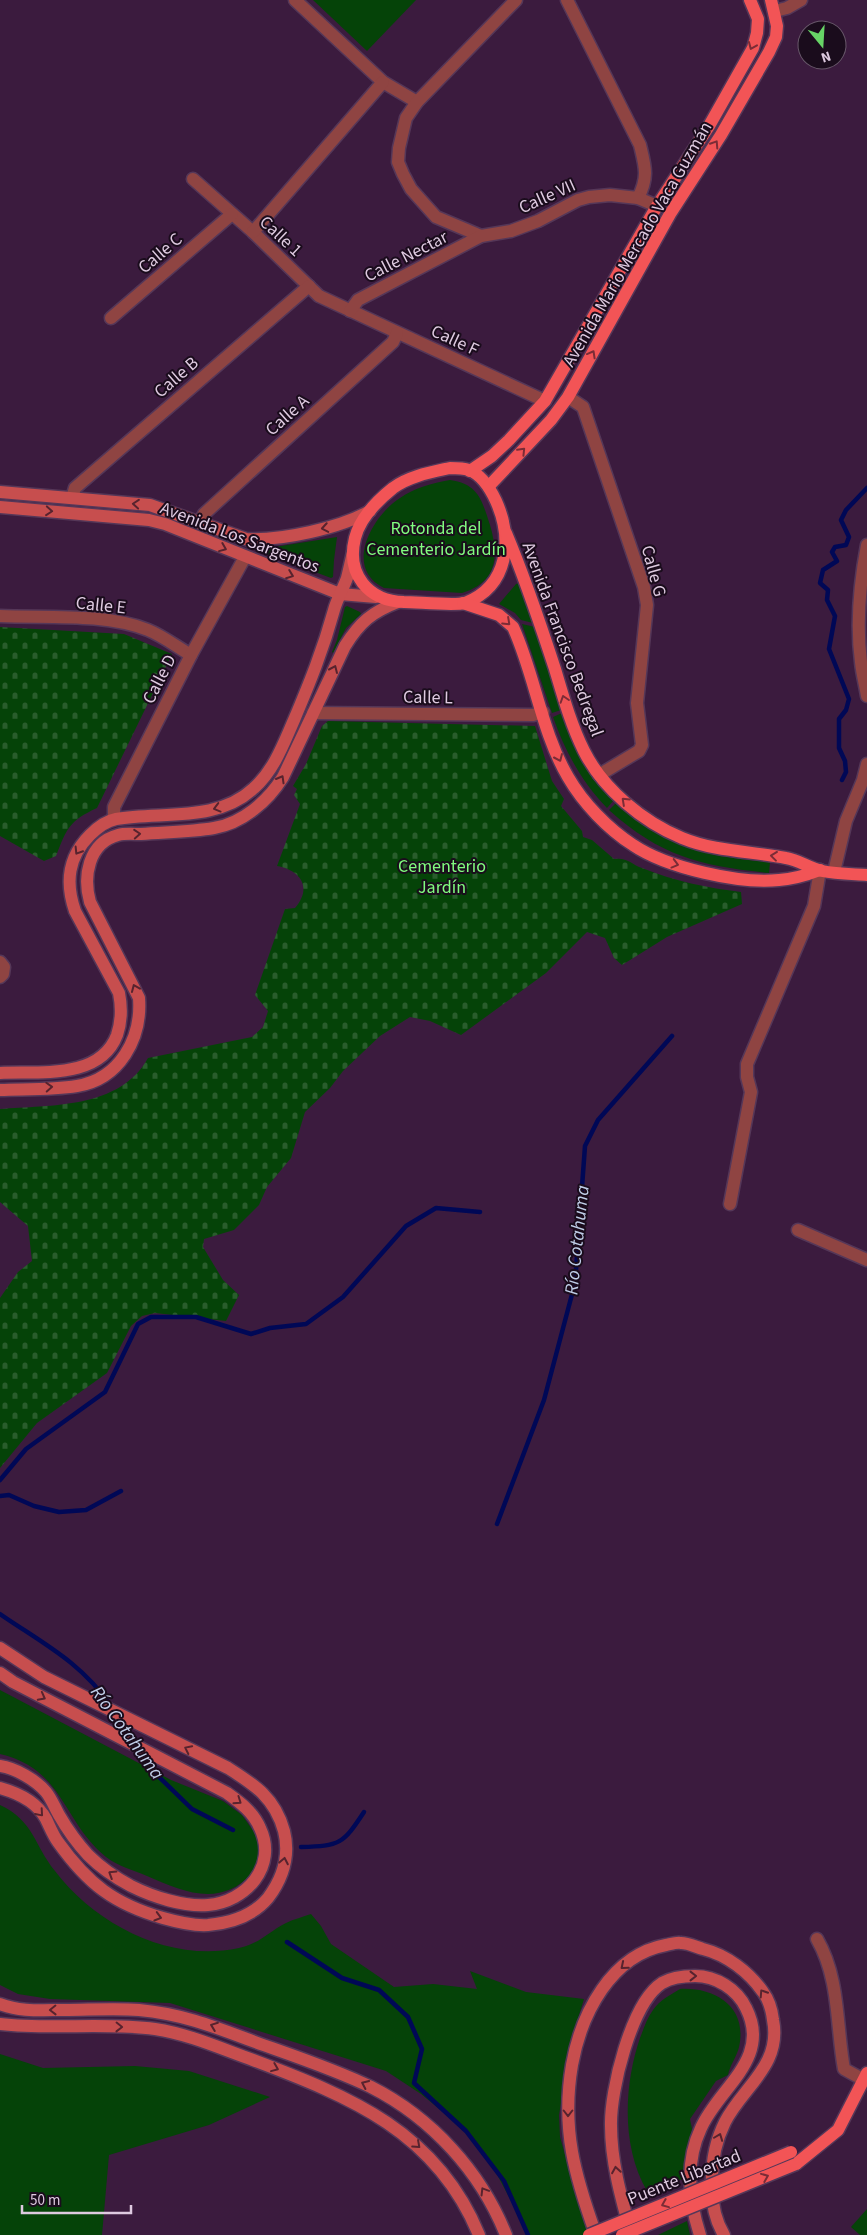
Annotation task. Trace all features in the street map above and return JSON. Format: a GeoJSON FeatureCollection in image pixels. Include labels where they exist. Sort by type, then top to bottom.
{"type":"FeatureCollection","features":[{"type":"Feature","properties":{"kind":"main road","name":"Avenida Mario Mercado Vaca Guzmán"},"geometry":{"type":"LineString","coordinates":[[470,470],[492,456],[545,401],[657,206],[709,126],[753,48],[757,34],[758,19],[750,0]]}},
{"type":"Feature","properties":{"kind":"main road","name":"Avenida Mario Mercado Vaca Guzmán"},"geometry":{"type":"LineString","coordinates":[[488,486],[551,420],[568,397],[670,214],[721,135],[769,52],[776,37],[773,5]]}},
{"type":"Feature","properties":{"kind":"main road"},"geometry":{"type":"LineString","coordinates":[[657,206],[670,214]]}},
{"type":"Feature","properties":{"kind":"main road"},"geometry":{"type":"LineString","coordinates":[[545,401],[568,397]]}},
{"type":"Feature","properties":{"kind":"main road"},"geometry":{"type":"LineString","coordinates":[[0,1073],[76,1069],[92,1064],[107,1054],[118,1031],[122,1006],[119,993],[76,911],[69,884],[69,870],[73,857],[83,842],[97,828],[114,819],[205,811],[224,807],[240,800],[266,775],[278,757],[318,663],[353,552],[355,537],[370,511],[395,487],[416,477],[450,468],[470,470],[488,486],[498,505],[506,533],[505,555],[498,576],[481,594],[463,603],[398,602],[376,596],[365,588],[359,578],[353,552]]}},
{"type":"Feature","properties":{"kind":"main road","name":"Avenida Los Sargentos"},"geometry":{"type":"LineString","coordinates":[[0,492],[150,505],[246,539],[260,540],[339,526],[370,511]]}},
{"type":"Feature","properties":{"kind":"main road"},"geometry":{"type":"LineString","coordinates":[[71,514],[72,498]]}},
{"type":"Feature","properties":{"kind":"main road","name":"Avenida Los Sargentos"},"geometry":{"type":"LineString","coordinates":[[0,508],[150,520],[165,524],[340,594],[376,596]]}},
{"type":"Feature","properties":{"kind":"main road","name":"Avenida Francisco Bedregal"},"geometry":{"type":"LineString","coordinates":[[506,533],[526,578],[568,710],[585,752],[600,775],[636,811],[667,832],[724,851],[786,858],[820,870],[862,875]]}},
{"type":"Feature","properties":{"kind":"main road"},"geometry":{"type":"LineString","coordinates":[[0,1090],[77,1086],[92,1082],[120,1064],[135,1035],[140,1015],[139,998],[90,902],[85,885],[87,869],[92,856],[102,844],[117,835],[215,828],[235,821],[249,813],[276,789],[294,756],[345,646],[355,630],[368,616],[398,602]]}},
{"type":"Feature","properties":{"kind":"main road","name":"Avenida Francisco Bedregal"},"geometry":{"type":"LineString","coordinates":[[463,603],[499,615],[513,627],[556,752],[568,777],[584,801],[634,846],[664,861],[726,876],[780,880],[803,877],[820,870]]}},
{"type":"Feature","properties":{"kind":"main road"},"geometry":{"type":"LineString","coordinates":[[300,707],[313,713]]}},
{"type":"Feature","properties":{"kind":"main road"},"geometry":{"type":"LineString","coordinates":[[114,819],[117,835]]}},
{"type":"Feature","properties":{"kind":"main road"},"geometry":{"type":"LineString","coordinates":[[118,1031],[135,1035]]}},
{"type":"Feature","properties":{"kind":"main road"},"geometry":{"type":"LineString","coordinates":[[0,1648],[44,1677],[228,1768],[264,1793],[275,1807],[286,1839],[286,1860],[277,1886],[263,1904],[247,1915],[225,1923],[198,1925],[171,1921],[115,1900],[79,1869],[57,1840],[45,1816],[27,1799],[0,1788]]}},
{"type":"Feature","properties":{"kind":"main road"},"geometry":{"type":"LineString","coordinates":[[0,1672],[13,1682],[227,1793],[246,1806],[261,1829],[266,1852],[258,1878],[240,1895],[227,1901],[208,1905],[184,1903],[159,1897],[131,1886],[105,1870],[88,1855],[72,1835],[46,1791],[19,1773],[0,1766]]}},
{"type":"Feature","properties":{"kind":"main road"},"geometry":{"type":"LineString","coordinates":[[596,2235],[575,2171],[568,2134],[568,2103],[572,2064],[579,2040],[596,1998],[610,1977],[633,1958],[655,1947],[681,1942],[711,1951],[731,1961],[750,1977],[764,1993],[771,2008],[775,2030],[773,2048],[765,2069],[730,2115],[714,2152],[711,2168],[712,2206],[724,2235]]}},
{"type":"Feature","properties":{"kind":"main road"},"geometry":{"type":"LineString","coordinates":[[631,2235],[620,2196],[611,2125],[617,2076],[629,2032],[645,2003],[661,1984],[680,1976],[702,1976],[720,1982],[734,1991],[746,2007],[752,2022],[754,2038],[743,2068],[714,2106],[701,2126],[696,2140],[692,2155],[690,2181],[693,2214],[700,2235]]}},
{"type":"Feature","properties":{"kind":"main road"},"geometry":{"type":"LineString","coordinates":[[0,2004],[30,2010],[138,2010],[171,2015],[206,2023],[352,2078],[407,2108],[435,2131],[468,2167],[485,2191],[506,2235]]}},
{"type":"Feature","properties":{"kind":"main road"},"geometry":{"type":"LineString","coordinates":[[0,2024],[28,2027],[156,2029],[189,2037],[226,2050],[325,2089],[401,2131],[430,2157],[454,2185],[479,2235]]}},
{"type":"Feature","properties":{"kind":"main road"},"geometry":{"type":"LineString","coordinates":[[794,2158],[808,2154],[838,2130],[865,2076]]}},
{"type":"Feature","properties":{"kind":"main road","name":"Puente Libertad"},"geometry":{"type":"LineString","coordinates":[[589,2235],[794,2158]]}},
{"type":"Feature","properties":{"kind":"main road","name":"Puente Libertad"},"geometry":{"type":"LineString","coordinates":[[622,2235],[794,2158]]}},
{"type":"Feature","properties":{"kind":"street"},"geometry":{"type":"LineString","coordinates":[[295,0],[383,82],[417,102]]}},
{"type":"Feature","properties":{"kind":"street"},"geometry":{"type":"LineString","coordinates":[[481,236],[436,217],[411,190],[398,162],[399,148],[406,118],[417,102],[516,0]]}},
{"type":"Feature","properties":{"kind":"street"},"geometry":{"type":"LineString","coordinates":[[568,0],[640,144],[646,169],[645,184],[638,198]]}},
{"type":"Feature","properties":{"kind":"street"},"geometry":{"type":"LineString","coordinates":[[773,5],[786,8],[801,0]]}},
{"type":"Feature","properties":{"kind":"street"},"geometry":{"type":"LineString","coordinates":[[253,232],[383,82]]}},
{"type":"Feature","properties":{"kind":"street","name":"Calle 1"},"geometry":{"type":"LineString","coordinates":[[193,179],[253,232],[319,296],[350,311]]}},
{"type":"Feature","properties":{"kind":"street","name":"Calle VII"},"geometry":{"type":"LineString","coordinates":[[481,236],[511,231],[589,196],[638,198],[657,206]]}},
{"type":"Feature","properties":{"kind":"street","name":"Calle C"},"geometry":{"type":"LineString","coordinates":[[111,318],[232,214]]}},
{"type":"Feature","properties":{"kind":"street","name":"Calle Nectar"},"geometry":{"type":"LineString","coordinates":[[350,311],[358,300],[481,236]]}},
{"type":"Feature","properties":{"kind":"street","name":"Calle B"},"geometry":{"type":"LineString","coordinates":[[72,498],[74,488],[309,286]]}},
{"type":"Feature","properties":{"kind":"street","name":"Calle F"},"geometry":{"type":"LineString","coordinates":[[350,311],[545,401]]}},
{"type":"Feature","properties":{"kind":"street","name":"Calle A"},"geometry":{"type":"LineString","coordinates":[[200,522],[204,514],[393,342],[398,333]]}},
{"type":"Feature","properties":{"kind":"street","name":"Calle G"},"geometry":{"type":"LineString","coordinates":[[568,397],[583,407],[644,587],[647,605],[637,703],[642,746],[638,751],[600,775]]}},
{"type":"Feature","properties":{"kind":"street"},"geometry":{"type":"LineString","coordinates":[[867,545],[862,572],[859,628],[861,662],[867,696]]}},
{"type":"Feature","properties":{"kind":"street","name":"Calle D"},"geometry":{"type":"LineString","coordinates":[[114,819],[114,807],[191,655],[245,557]]}},
{"type":"Feature","properties":{"kind":"street","name":"Calle E"},"geometry":{"type":"LineString","coordinates":[[0,616],[105,620],[126,623],[149,631],[191,655]]}},
{"type":"Feature","properties":{"kind":"street","name":"Calle L"},"geometry":{"type":"LineString","coordinates":[[313,713],[533,715],[543,712]]}},
{"type":"Feature","properties":{"kind":"street"},"geometry":{"type":"LineString","coordinates":[[834,872],[846,821],[863,780],[867,764]]}},
{"type":"Feature","properties":{"kind":"street"},"geometry":{"type":"LineString","coordinates":[[730,1204],[751,1092],[747,1077],[747,1064],[814,906],[820,870]]}},
{"type":"Feature","properties":{"kind":"street"},"geometry":{"type":"LineString","coordinates":[[0,962],[4,966],[3,974],[0,977]]}},
{"type":"Feature","properties":{"kind":"street"},"geometry":{"type":"LineString","coordinates":[[798,1230],[867,1260]]}},
{"type":"Feature","properties":{"kind":"street"},"geometry":{"type":"LineString","coordinates":[[817,1939],[825,1956],[833,1982],[844,2069],[865,2076]]}},
{"type":"Feature","properties":{"kind":"green space"},"geometry":{"type":"Polygon","coordinates":[[[313,0],[416,0],[367,51],[313,0]]]}},
{"type":"Feature","properties":{"kind":"green space","name":"Rotonda del Cementerio Jardín"},"geometry":{"type":"Polygon","coordinates":[[[450,480],[467,485],[478,495],[484,508],[493,536],[495,557],[489,575],[474,588],[462,593],[384,588],[372,579],[365,568],[366,542],[372,529],[390,506],[405,494],[424,486],[450,480]]]}},
{"type":"Feature","properties":{"kind":"green space"},"geometry":{"type":"Polygon","coordinates":[[[337,537],[333,577],[331,578],[262,552],[262,549],[337,537]]]}},
{"type":"Feature","properties":{"kind":"green space"},"geometry":{"type":"Polygon","coordinates":[[[519,583],[533,623],[521,620],[515,613],[499,604],[519,583]]]}},
{"type":"Feature","properties":{"kind":"green space"},"geometry":{"type":"Polygon","coordinates":[[[347,606],[361,614],[346,628],[333,653],[345,607],[347,606]]]}},
{"type":"Feature","properties":{"kind":"green space"},"geometry":{"type":"Polygon","coordinates":[[[522,624],[535,627],[561,710],[552,713],[522,624]]]}},
{"type":"Feature","properties":{"kind":"green space"},"geometry":{"type":"Polygon","coordinates":[[[0,627],[124,634],[172,654],[97,808],[80,817],[70,826],[56,856],[44,861],[0,836],[0,627]]]}},
{"type":"Feature","properties":{"kind":"green space"},"geometry":{"type":"Polygon","coordinates":[[[562,713],[584,760],[614,800],[607,808],[589,787],[563,742],[553,717],[562,713]]]}},
{"type":"Feature","properties":{"kind":"green space","name":"Cementerio Jardín"},"geometry":{"type":"Polygon","coordinates":[[[328,721],[535,726],[552,781],[564,799],[561,806],[582,831],[583,837],[592,840],[614,859],[626,860],[654,873],[704,886],[741,892],[742,904],[667,937],[622,965],[614,958],[605,938],[587,932],[546,973],[461,1035],[430,1021],[410,1017],[380,1036],[343,1071],[330,1088],[305,1112],[291,1158],[267,1187],[259,1205],[234,1230],[204,1239],[203,1247],[223,1280],[239,1295],[226,1321],[155,1313],[142,1316],[131,1326],[107,1373],[37,1423],[0,1468],[0,1298],[18,1272],[32,1261],[28,1226],[0,1202],[0,1109],[61,1105],[102,1095],[120,1087],[136,1075],[148,1058],[252,1037],[263,1027],[268,1011],[255,995],[285,909],[295,908],[303,893],[303,887],[298,876],[292,871],[277,866],[300,804],[294,795],[297,789],[293,786],[306,764],[322,726],[328,721]]]}},
{"type":"Feature","properties":{"kind":"green space"},"geometry":{"type":"Polygon","coordinates":[[[616,803],[652,830],[670,840],[706,853],[770,862],[769,873],[723,867],[665,849],[628,826],[609,810],[616,803]]]}},
{"type":"Feature","properties":{"kind":"green space"},"geometry":{"type":"Polygon","coordinates":[[[0,1690],[171,1780],[223,1801],[242,1815],[254,1832],[262,1853],[254,1871],[240,1884],[228,1890],[215,1894],[201,1894],[174,1887],[106,1857],[91,1843],[61,1798],[37,1771],[21,1761],[0,1754],[0,1690]]]}},
{"type":"Feature","properties":{"kind":"green space"},"geometry":{"type":"Polygon","coordinates":[[[0,1805],[20,1818],[55,1871],[91,1908],[113,1923],[136,1935],[161,1944],[187,1950],[213,1951],[239,1948],[259,1940],[286,1923],[311,1914],[321,1926],[331,1944],[394,1987],[433,1984],[477,1989],[470,1971],[526,1992],[584,1999],[571,2041],[559,2115],[560,2137],[579,2204],[595,2235],[529,2235],[491,2163],[470,2134],[421,2094],[386,2071],[170,2003],[50,1999],[18,1994],[0,1985],[0,1805]]]}},
{"type":"Feature","properties":{"kind":"green space"},"geometry":{"type":"Polygon","coordinates":[[[680,1989],[693,1989],[705,1992],[726,2002],[734,2011],[738,2021],[740,2033],[739,2047],[728,2075],[716,2081],[690,2119],[692,2129],[686,2153],[685,2178],[647,2191],[633,2155],[629,2135],[628,2095],[631,2075],[640,2038],[649,2016],[659,2003],[680,1989]]]}},
{"type":"Feature","properties":{"kind":"green space"},"geometry":{"type":"Polygon","coordinates":[[[0,2054],[43,2068],[135,2066],[189,2071],[270,2097],[209,2125],[109,2155],[102,2235],[0,2235],[0,2054]]]}},
{"type":"Feature","properties":{"kind":"green space"},"geometry":{"type":"Polygon","coordinates":[[[867,2209],[867,2235],[860,2235],[851,2227],[867,2209]]]}},
{"type":"Feature","properties":{"kind":"green space"},"geometry":{"type":"Polygon","coordinates":[[[687,2221],[690,2235],[658,2235],[687,2221]]]}},
{"type":"Feature","properties":{"kind":"waterway"},"geometry":{"type":"LineString","coordinates":[[842,780],[846,772],[845,761],[839,748],[839,719],[846,710],[849,699],[829,649],[835,616],[827,600],[828,590],[820,583],[823,570],[837,561],[832,552],[835,547],[846,545],[849,537],[841,520],[846,510],[867,488]]}},
{"type":"Feature","properties":{"kind":"waterway","name":"Río Cotahuma"},"geometry":{"type":"LineString","coordinates":[[497,1524],[544,1400],[575,1283],[585,1146],[598,1120],[672,1036]]}},
{"type":"Feature","properties":{"kind":"waterway"},"geometry":{"type":"LineString","coordinates":[[0,1480],[26,1449],[105,1392],[138,1324],[151,1317],[196,1317],[251,1334],[270,1328],[306,1324],[343,1297],[406,1226],[436,1208],[480,1212]]}},
{"type":"Feature","properties":{"kind":"waterway"},"geometry":{"type":"LineString","coordinates":[[0,1496],[9,1495],[34,1506],[59,1512],[86,1510],[121,1491]]}},
{"type":"Feature","properties":{"kind":"waterway","name":"Río Cotahuma"},"geometry":{"type":"LineString","coordinates":[[0,1614],[74,1665],[99,1690],[110,1705]]}},
{"type":"Feature","properties":{"kind":"waterway","name":"Río Cotahuma"},"geometry":{"type":"LineString","coordinates":[[119,1718],[134,1741]]}},
{"type":"Feature","properties":{"kind":"waterway","name":"Río Cotahuma"},"geometry":{"type":"LineString","coordinates":[[142,1753],[157,1775],[192,1809],[233,1830]]}},
{"type":"Feature","properties":{"kind":"waterway","name":"Río Cotahuma"},"geometry":{"type":"LineString","coordinates":[[301,1847],[324,1846],[339,1841],[351,1831],[364,1812]]}},
{"type":"Feature","properties":{"kind":"waterway"},"geometry":{"type":"LineString","coordinates":[[287,1942],[342,1978],[379,1990],[408,2017],[422,2049],[414,2083],[466,2131],[504,2181],[528,2235]]}}]}
